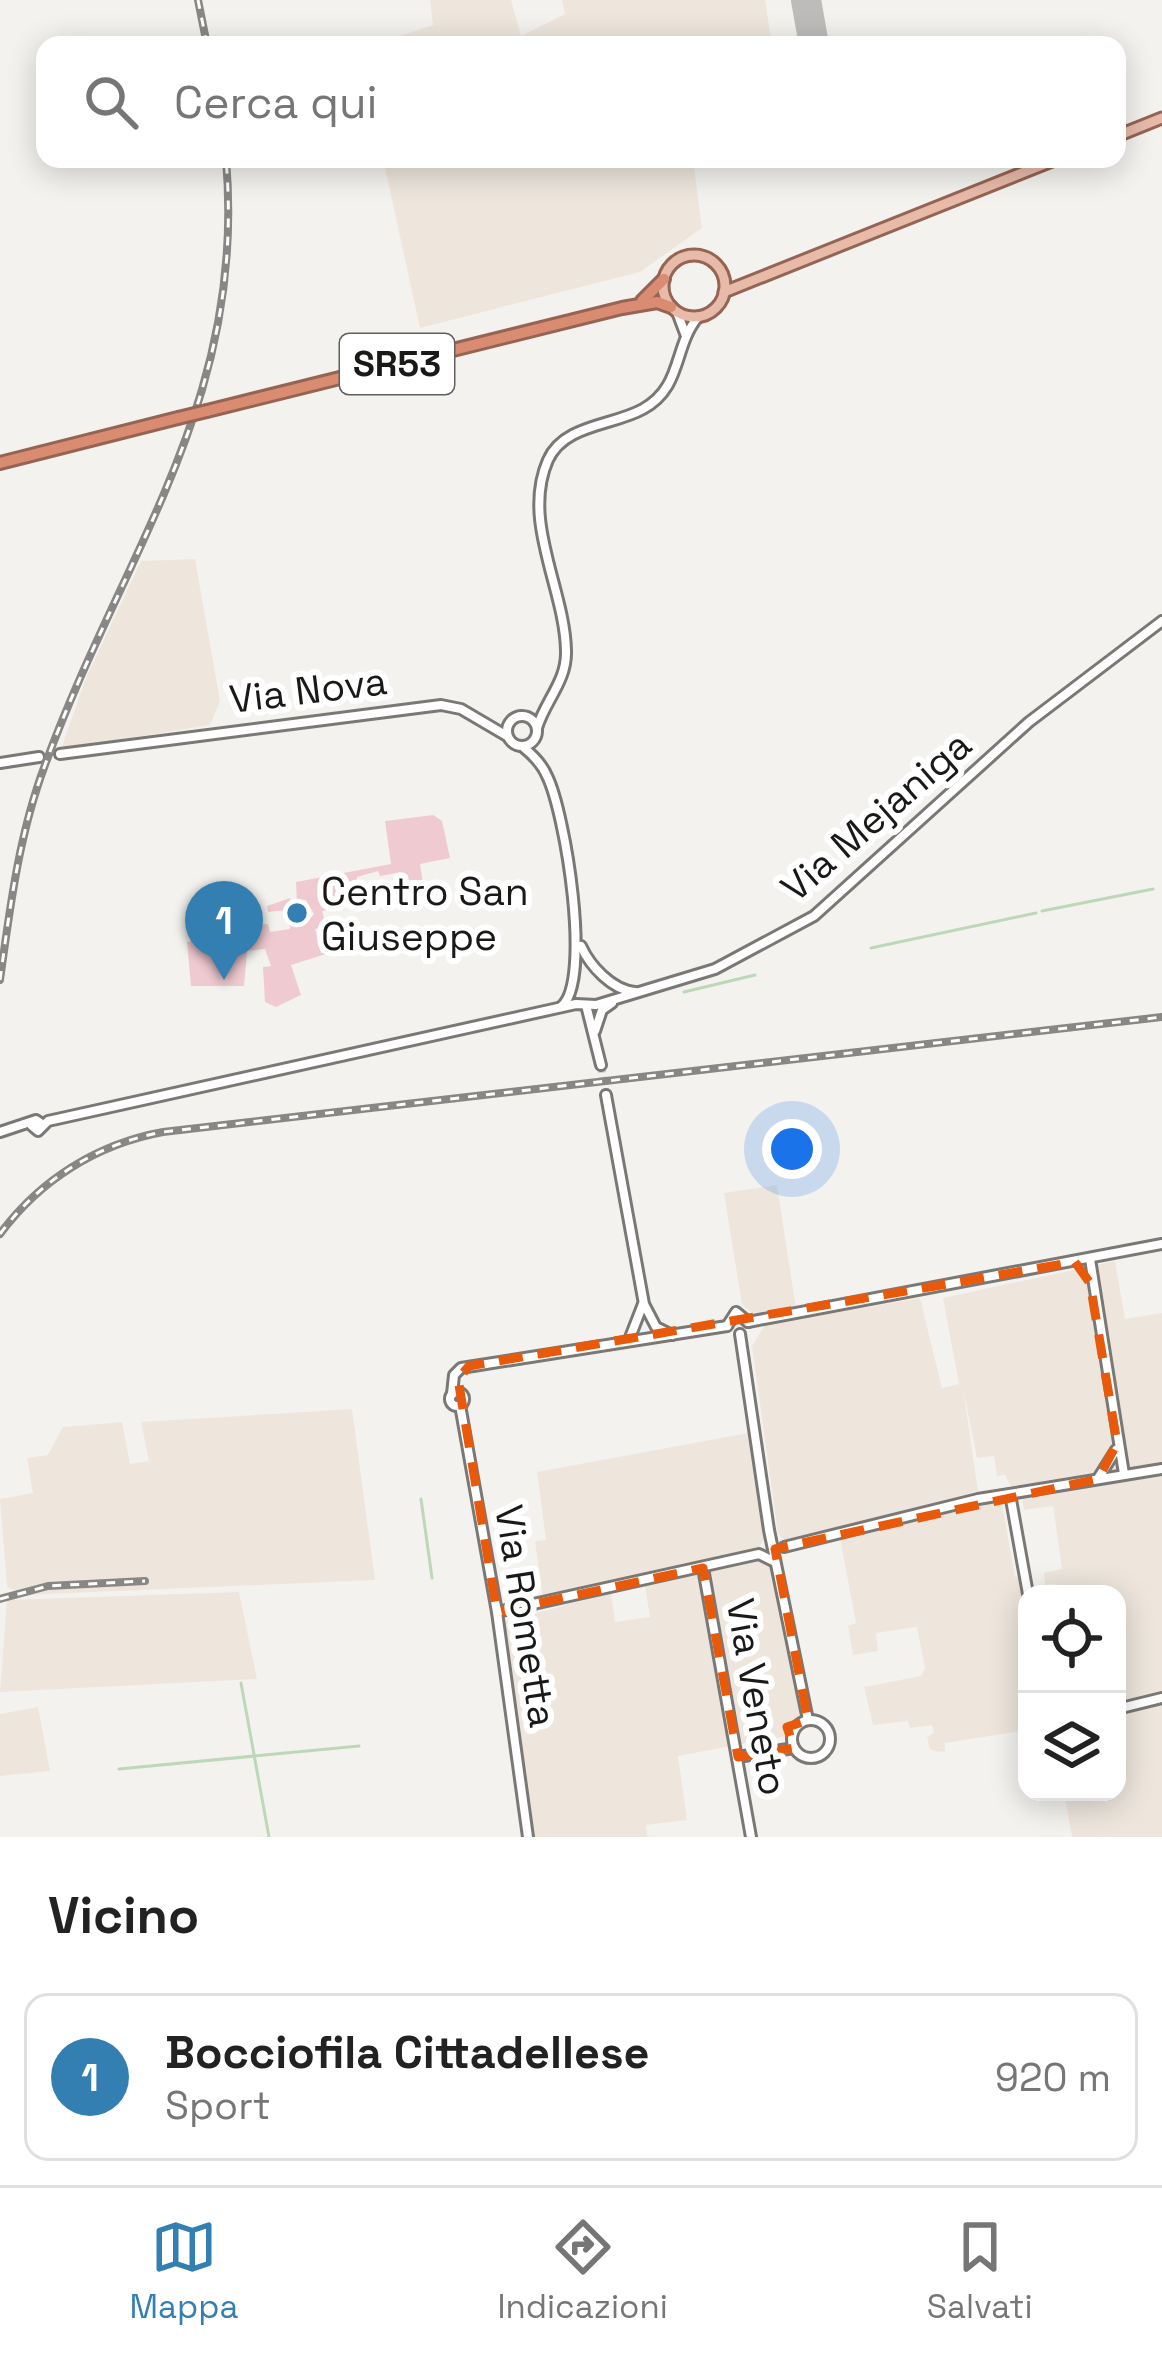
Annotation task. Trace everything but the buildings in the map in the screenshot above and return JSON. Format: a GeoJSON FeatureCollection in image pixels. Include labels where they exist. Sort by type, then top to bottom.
{"type":"FeatureCollection","features":[{"type":"Feature","properties":{"kind":"highway","name":"SR53"},"geometry":{"type":"LineString","coordinates":[[622,308],[654,295],[664,279]]}},
{"type":"Feature","properties":{"kind":"highway","name":"SR53"},"geometry":{"type":"LineString","coordinates":[[0,463],[622,308],[657,302],[674,309]]}},
{"type":"Feature","properties":{"kind":"main road"},"geometry":{"type":"LineString","coordinates":[[1126,132],[1162,118]]}},
{"type":"Feature","properties":{"kind":"main road","name":"SR53"},"geometry":{"type":"LineString","coordinates":[[674,309],[698,316],[715,309],[724,292],[751,277],[1034,168]]}},
{"type":"Feature","properties":{"kind":"main road","name":"SR53"},"geometry":{"type":"LineString","coordinates":[[664,279],[678,260],[694,256],[712,262],[722,274],[751,277]]}},
{"type":"Feature","properties":{"kind":"main road"},"geometry":{"type":"LineString","coordinates":[[722,274],[724,292]]}},
{"type":"Feature","properties":{"kind":"main road"},"geometry":{"type":"LineString","coordinates":[[664,279],[686,338]]}},
{"type":"Feature","properties":{"kind":"main road"},"geometry":{"type":"LineString","coordinates":[[686,338],[698,316]]}},
{"type":"Feature","properties":{"kind":"main road","name":"Via Nova"},"geometry":{"type":"LineString","coordinates":[[575,982],[578,939],[553,794],[534,741],[548,701],[561,681],[566,647],[539,509],[550,455],[576,433],[643,410],[657,399],[678,370],[686,338]]}},
{"type":"Feature","properties":{"kind":"main road","name":"Via Mejaniga"},"geometry":{"type":"LineString","coordinates":[[594,1035],[604,1008],[741,958],[814,916],[889,854],[1007,740],[1162,621]]}},
{"type":"Feature","properties":{"kind":"main road"},"geometry":{"type":"LineString","coordinates":[[493,727],[528,717],[548,701]]}},
{"type":"Feature","properties":{"kind":"main road","name":"Via Nova"},"geometry":{"type":"LineString","coordinates":[[60,754],[441,705],[461,709],[493,727],[540,765]]}},
{"type":"Feature","properties":{"kind":"main road"},"geometry":{"type":"LineString","coordinates":[[528,717],[537,728]]}},
{"type":"Feature","properties":{"kind":"main road"},"geometry":{"type":"LineString","coordinates":[[507,736],[508,724]]}},
{"type":"Feature","properties":{"kind":"main road"},"geometry":{"type":"LineString","coordinates":[[523,747],[534,741]]}},
{"type":"Feature","properties":{"kind":"main road"},"geometry":{"type":"LineString","coordinates":[[0,763],[39,757]]}},
{"type":"Feature","properties":{"kind":"main road","name":"Via Nova"},"geometry":{"type":"LineString","coordinates":[[578,939],[597,970]]}},
{"type":"Feature","properties":{"kind":"main road"},"geometry":{"type":"LineString","coordinates":[[549,1012],[569,1000],[575,982],[597,970],[623,991],[645,992]]}},
{"type":"Feature","properties":{"kind":"main road"},"geometry":{"type":"LineString","coordinates":[[594,1035],[609,980]]}},
{"type":"Feature","properties":{"kind":"main road"},"geometry":{"type":"LineString","coordinates":[[575,982],[601,1065]]}},
{"type":"Feature","properties":{"kind":"main road","name":"Via Mejaniga"},"geometry":{"type":"LineString","coordinates":[[0,1132],[645,992]]}},
{"type":"Feature","properties":{"kind":"main road"},"geometry":{"type":"LineString","coordinates":[[562,1009],[580,1012],[594,1035]]}},
{"type":"Feature","properties":{"kind":"main road"},"geometry":{"type":"LineString","coordinates":[[606,1095],[653,1331]]}},
{"type":"Feature","properties":{"kind":"main road"},"geometry":{"type":"LineString","coordinates":[[727,1326],[734,1313],[748,1322],[1085,1263],[1162,1244]]}},
{"type":"Feature","properties":{"kind":"main road"},"geometry":{"type":"LineString","coordinates":[[1085,1263],[1121,1475]]}},
{"type":"Feature","properties":{"kind":"main road"},"geometry":{"type":"LineString","coordinates":[[628,1341],[644,1304]]}},
{"type":"Feature","properties":{"kind":"main road"},"geometry":{"type":"LineString","coordinates":[[748,1322],[740,1334],[770,1530],[808,1720]]}},
{"type":"Feature","properties":{"kind":"main road"},"geometry":{"type":"LineString","coordinates":[[638,1324],[674,1336],[727,1326],[740,1334]]}},
{"type":"Feature","properties":{"kind":"main road"},"geometry":{"type":"LineString","coordinates":[[638,1324],[653,1331]]}},
{"type":"Feature","properties":{"kind":"main road"},"geometry":{"type":"LineString","coordinates":[[628,1341],[653,1331]]}},
{"type":"Feature","properties":{"kind":"main road","name":"Via Rometta"},"geometry":{"type":"LineString","coordinates":[[528,1837],[497,1612],[460,1405],[452,1403],[457,1374],[467,1366],[628,1341]]}},
{"type":"Feature","properties":{"kind":"main road"},"geometry":{"type":"LineString","coordinates":[[1117,1462],[1139,1473]]}},
{"type":"Feature","properties":{"kind":"main road"},"geometry":{"type":"LineString","coordinates":[[1098,1478],[1117,1462]]}},
{"type":"Feature","properties":{"kind":"main road"},"geometry":{"type":"LineString","coordinates":[[784,1547],[1010,1494],[1162,1469]]}},
{"type":"Feature","properties":{"kind":"main road"},"geometry":{"type":"LineString","coordinates":[[1010,1494],[1026,1585]]}},
{"type":"Feature","properties":{"kind":"main road"},"geometry":{"type":"LineString","coordinates":[[770,1530],[784,1547]]}},
{"type":"Feature","properties":{"kind":"main road"},"geometry":{"type":"LineString","coordinates":[[759,1554],[770,1530]]}},
{"type":"Feature","properties":{"kind":"main road"},"geometry":{"type":"LineString","coordinates":[[778,1569],[784,1547]]}},
{"type":"Feature","properties":{"kind":"main road"},"geometry":{"type":"LineString","coordinates":[[497,1612],[759,1554],[771,1557],[778,1569]]}},
{"type":"Feature","properties":{"kind":"main road","name":"Via Veneto"},"geometry":{"type":"LineString","coordinates":[[703,1568],[751,1837]]}},
{"type":"Feature","properties":{"kind":"main road"},"geometry":{"type":"LineString","coordinates":[[1126,1706],[1162,1699]]}},
{"type":"Feature","properties":{"kind":"main road"},"geometry":{"type":"LineString","coordinates":[[738,1757],[794,1748],[815,1758],[829,1746],[824,1724],[808,1720],[794,1730],[794,1748]]}},
{"type":"Feature","properties":{"kind":"highlighted area"},"geometry":{"type":"Polygon","coordinates":[[[1075,1262],[1090,1283],[1117,1443],[1098,1479],[775,1549],[808,1720],[787,1727],[794,1748],[738,1757],[703,1568],[497,1612],[458,1379],[469,1366],[1075,1262]]]}},
{"type":"Feature","properties":{"kind":"shaded area"},"geometry":{"type":"Polygon","coordinates":[[[430,0],[511,0],[521,36],[399,36],[433,25],[430,0]]]}},
{"type":"Feature","properties":{"kind":"shaded area"},"geometry":{"type":"Polygon","coordinates":[[[562,0],[765,0],[771,36],[521,36],[565,14],[562,0]]]}},
{"type":"Feature","properties":{"kind":"shaded area"},"geometry":{"type":"Polygon","coordinates":[[[385,168],[694,168],[702,228],[640,272],[420,328],[385,168]]]}},
{"type":"Feature","properties":{"kind":"shaded area"},"geometry":{"type":"Polygon","coordinates":[[[195,559],[220,701],[210,725],[61,749],[86,678],[141,561],[195,559]]]}},
{"type":"Feature","properties":{"kind":"shaded area"},"geometry":{"type":"Polygon","coordinates":[[[433,815],[442,821],[450,858],[420,864],[423,883],[404,886],[401,872],[380,876],[378,871],[357,877],[357,884],[338,891],[338,898],[329,901],[331,909],[322,911],[326,926],[315,929],[321,953],[335,951],[291,965],[301,995],[276,1007],[265,1002],[263,967],[271,966],[265,949],[247,951],[244,986],[191,986],[187,942],[197,940],[202,899],[209,919],[224,917],[222,903],[244,900],[248,926],[268,924],[270,932],[290,929],[288,910],[268,912],[267,906],[290,898],[293,922],[309,920],[314,914],[306,900],[297,901],[296,882],[391,864],[385,821],[433,815]]]}},
{"type":"Feature","properties":{"kind":"shaded area"},"geometry":{"type":"Polygon","coordinates":[[[777,1185],[796,1309],[756,1315],[742,1305],[724,1193],[777,1185]]]}},
{"type":"Feature","properties":{"kind":"shaded area"},"geometry":{"type":"Polygon","coordinates":[[[1115,1261],[1125,1319],[1162,1313],[1162,1837],[1072,1837],[1066,1801],[1126,1801],[1126,1585],[1045,1585],[1044,1573],[1062,1569],[1053,1506],[1024,1510],[1022,1497],[1016,1497],[1005,1475],[997,1476],[994,1456],[977,1458],[963,1388],[978,1491],[787,1542],[778,1534],[752,1346],[765,1325],[920,1298],[942,1388],[959,1384],[943,1298],[1115,1261]]]}},
{"type":"Feature","properties":{"kind":"shaded area"},"geometry":{"type":"Polygon","coordinates":[[[352,1409],[375,1580],[24,1595],[7,1587],[0,1499],[33,1493],[27,1458],[48,1455],[63,1427],[122,1422],[130,1464],[149,1461],[141,1422],[352,1409]]]}},
{"type":"Feature","properties":{"kind":"shaded area"},"geometry":{"type":"Polygon","coordinates":[[[748,1433],[765,1519],[766,1535],[757,1552],[543,1599],[535,1541],[546,1540],[537,1472],[748,1433]]]}},
{"type":"Feature","properties":{"kind":"shaded area"},"geometry":{"type":"Polygon","coordinates":[[[1001,1498],[1015,1577],[1028,1575],[1030,1585],[1018,1585],[1018,1731],[945,1743],[945,1751],[938,1752],[930,1749],[927,1737],[934,1733],[932,1725],[910,1728],[908,1721],[873,1725],[864,1687],[921,1676],[925,1668],[917,1627],[876,1633],[878,1651],[853,1655],[848,1626],[856,1623],[840,1538],[1001,1498]]]}},
{"type":"Feature","properties":{"kind":"shaded area"},"geometry":{"type":"Polygon","coordinates":[[[764,1557],[772,1563],[800,1714],[786,1736],[678,1756],[687,1820],[646,1825],[647,1837],[531,1837],[503,1622],[611,1593],[615,1622],[650,1617],[645,1586],[764,1557]]]}},
{"type":"Feature","properties":{"kind":"shaded area"},"geometry":{"type":"Polygon","coordinates":[[[239,1592],[257,1679],[0,1692],[7,1600],[239,1592]]]}},
{"type":"Feature","properties":{"kind":"shaded area"},"geometry":{"type":"Polygon","coordinates":[[[38,1707],[50,1771],[0,1776],[0,1714],[38,1707]]]}},
{"type":"Feature","properties":{"kind":"waterway"},"geometry":{"type":"LineString","coordinates":[[1042,911],[1153,889]]}},
{"type":"Feature","properties":{"kind":"waterway"},"geometry":{"type":"LineString","coordinates":[[871,948],[1036,913]]}},
{"type":"Feature","properties":{"kind":"waterway"},"geometry":{"type":"LineString","coordinates":[[684,992],[755,975]]}},
{"type":"Feature","properties":{"kind":"waterway"},"geometry":{"type":"LineString","coordinates":[[421,1499],[432,1578]]}},
{"type":"Feature","properties":{"kind":"waterway"},"geometry":{"type":"LineString","coordinates":[[241,1683],[269,1837]]}},
{"type":"Feature","properties":{"kind":"waterway"},"geometry":{"type":"LineString","coordinates":[[119,1769],[359,1746]]}},
{"type":"Feature","properties":{"kind":"runway"},"geometry":{"type":"LineString","coordinates":[[806,0],[812,36]]}},
{"type":"Feature","properties":{"kind":"tunnel"},"geometry":{"type":"LineString","coordinates":[[601,1065],[606,1095]]}},
{"type":"Feature","properties":{"kind":"railway"},"geometry":{"type":"LineString","coordinates":[[198,0],[205,36]]}},
{"type":"Feature","properties":{"kind":"railway"},"geometry":{"type":"LineString","coordinates":[[0,980],[16,871],[36,791],[76,687],[173,473],[199,401],[218,326],[227,246],[226,168]]}},
{"type":"Feature","properties":{"kind":"railway"},"geometry":{"type":"LineString","coordinates":[[0,1234],[33,1197],[72,1167],[115,1145],[163,1132],[1162,1017]]}},
{"type":"Feature","properties":{"kind":"railway"},"geometry":{"type":"LineString","coordinates":[[0,1599],[48,1586],[145,1581]]}},
{"type":"Feature","properties":{"kind":"place","name":"Centro San Giuseppe"},"geometry":{"type":"Point","coordinates":[297,913]}},
{"type":"Feature","properties":{"kind":"place","name":"Bocciofila Cittadellese"},"geometry":{"type":"Point","coordinates":[224,980]}}]}
